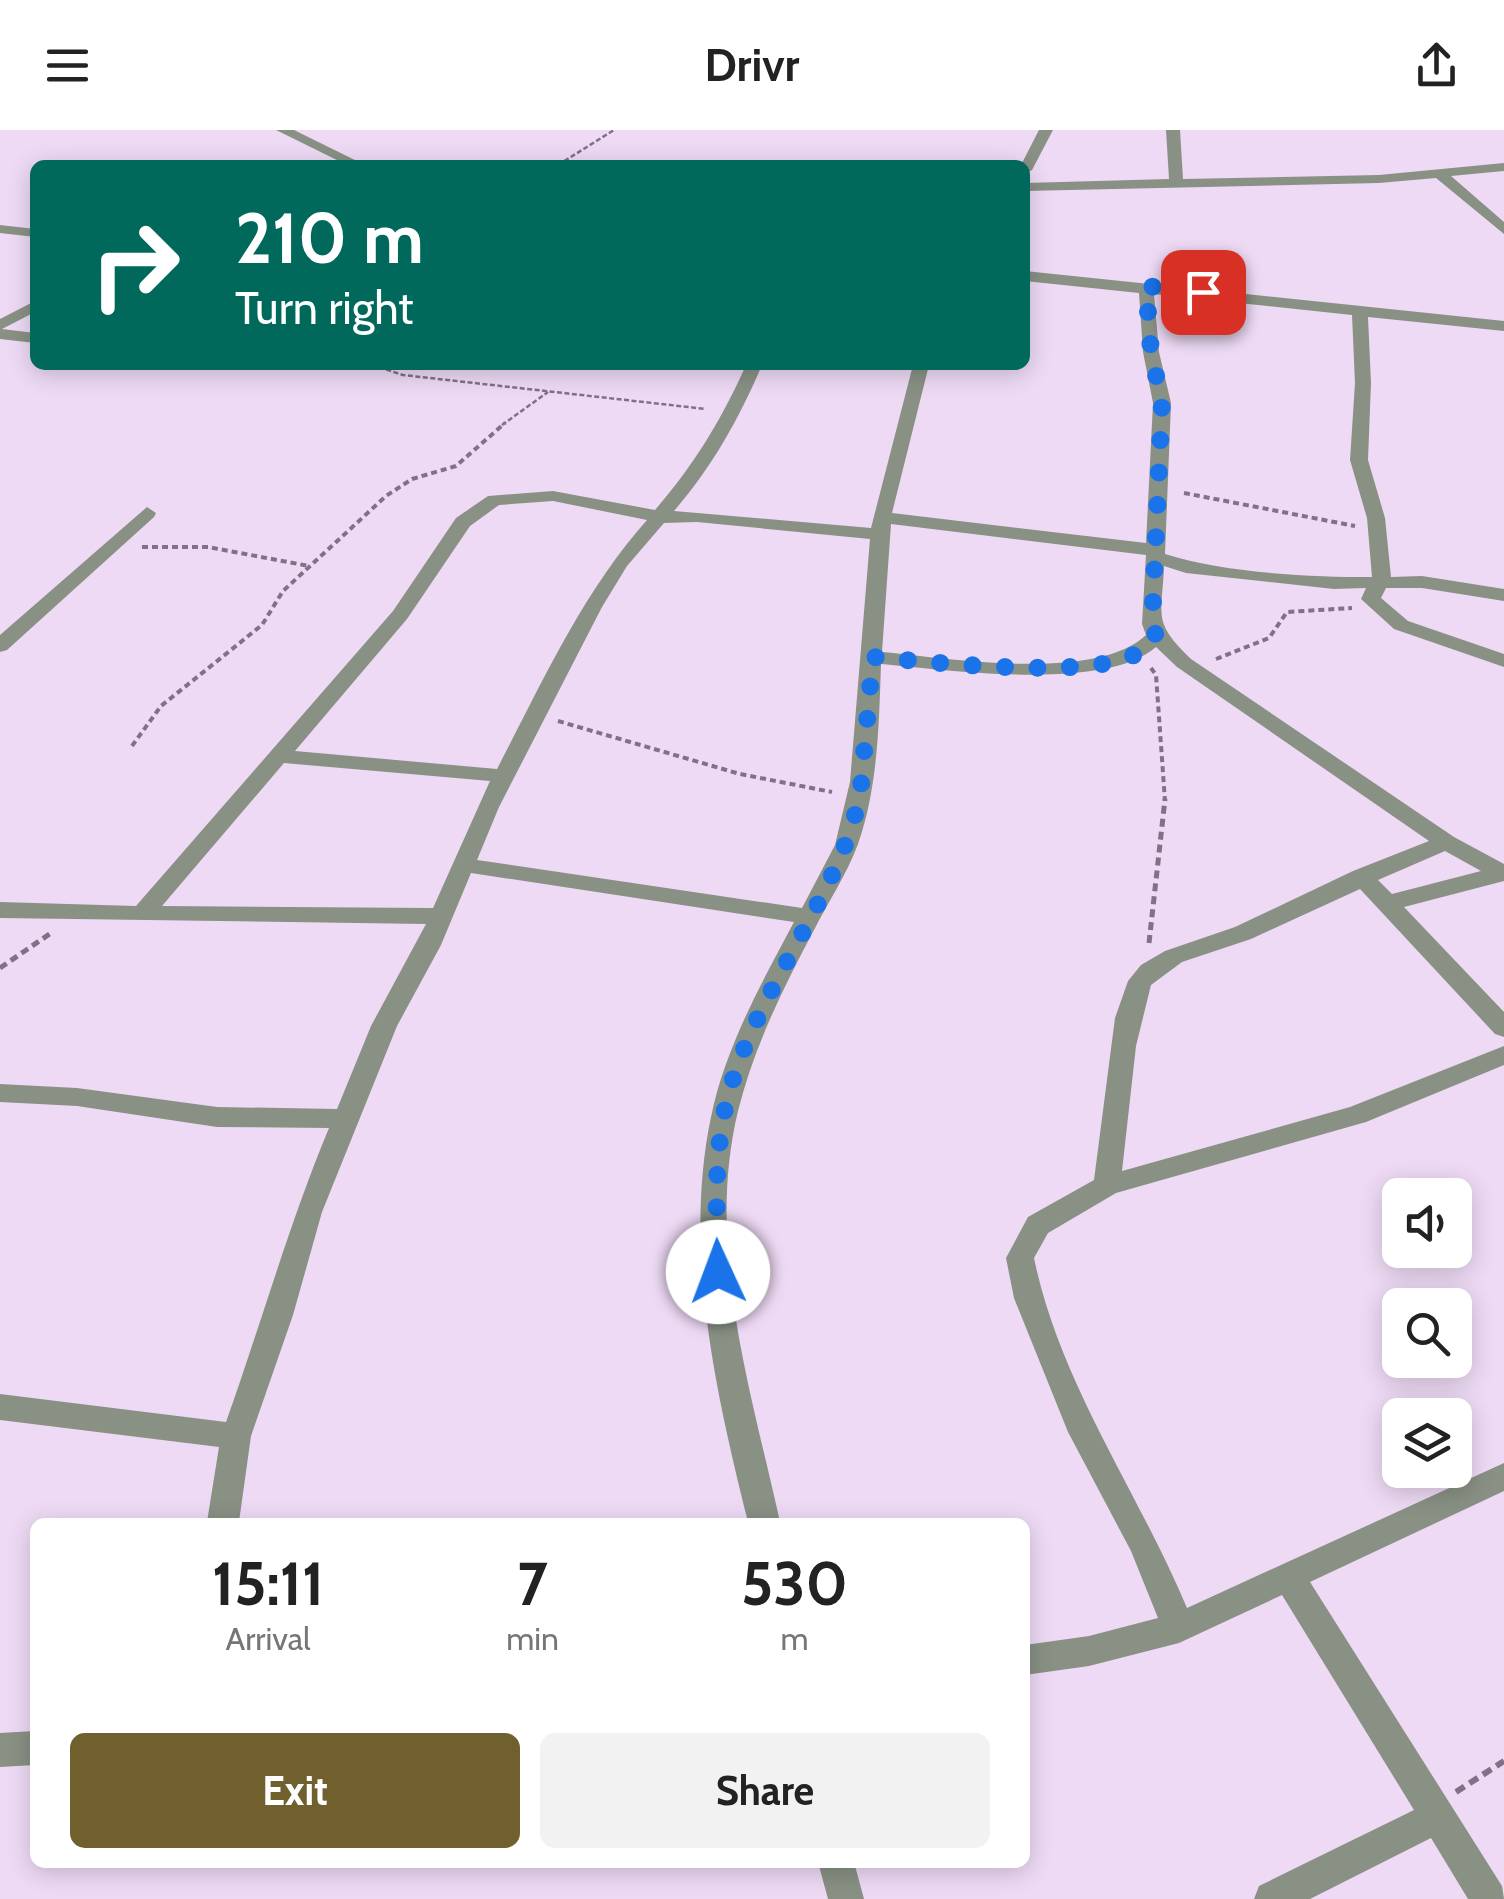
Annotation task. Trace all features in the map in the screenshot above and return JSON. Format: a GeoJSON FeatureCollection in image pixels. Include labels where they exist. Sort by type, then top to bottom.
{"type":"FeatureCollection","features":[{"type":"Feature","properties":{"kind":"street"},"geometry":{"type":"LineString","coordinates":[[283,130],[347,160]]}},
{"type":"Feature","properties":{"kind":"street"},"geometry":{"type":"LineString","coordinates":[[1030,160],[1046,130]]}},
{"type":"Feature","properties":{"kind":"street"},"geometry":{"type":"LineString","coordinates":[[1174,130],[1176,184]]}},
{"type":"Feature","properties":{"kind":"street"},"geometry":{"type":"LineString","coordinates":[[1030,187],[1379,179],[1504,166]]}},
{"type":"Feature","properties":{"kind":"street"},"geometry":{"type":"LineString","coordinates":[[1438,172],[1504,230]]}},
{"type":"Feature","properties":{"kind":"street"},"geometry":{"type":"LineString","coordinates":[[0,229],[30,232]]}},
{"type":"Feature","properties":{"kind":"street"},"geometry":{"type":"LineString","coordinates":[[1030,276],[1504,326]]}},
{"type":"Feature","properties":{"kind":"street"},"geometry":{"type":"LineString","coordinates":[[1146,286],[1151,352],[1162,403],[1152,624],[1156,636],[1184,663],[1446,842],[1503,874]]}},
{"type":"Feature","properties":{"kind":"street"},"geometry":{"type":"LineString","coordinates":[[0,325],[30,309]]}},
{"type":"Feature","properties":{"kind":"street"},"geometry":{"type":"LineString","coordinates":[[1360,311],[1363,383],[1359,460],[1378,529],[1384,572],[1374,592]]}},
{"type":"Feature","properties":{"kind":"street"},"geometry":{"type":"LineString","coordinates":[[0,334],[30,337]]}},
{"type":"Feature","properties":{"kind":"street"},"geometry":{"type":"LineString","coordinates":[[223,1518],[236,1436],[343,1119],[538,710],[619,563],[691,480],[734,410],[752,370]]}},
{"type":"Feature","properties":{"kind":"street"},"geometry":{"type":"LineString","coordinates":[[763,1518],[720,1311],[716,1193],[723,1118],[737,1071],[846,845],[860,796],[886,482],[919,370]]}},
{"type":"Feature","properties":{"kind":"street"},"geometry":{"type":"LineString","coordinates":[[142,914],[400,615],[463,522],[494,500],[553,496],[662,517],[882,526],[1155,554],[1186,567],[1374,592],[1422,582],[1504,595]]}},
{"type":"Feature","properties":{"kind":"street"},"geometry":{"type":"LineString","coordinates":[[0,646],[147,513]]}},
{"type":"Feature","properties":{"kind":"street"},"geometry":{"type":"LineString","coordinates":[[1374,592],[1401,625],[1504,661]]}},
{"type":"Feature","properties":{"kind":"street"},"geometry":{"type":"LineString","coordinates":[[873,657],[1018,666],[1132,656],[1156,636]]}},
{"type":"Feature","properties":{"kind":"street"},"geometry":{"type":"LineString","coordinates":[[281,756],[504,776]]}},
{"type":"Feature","properties":{"kind":"street"},"geometry":{"type":"LineString","coordinates":[[1107,1185],[1137,984],[1152,968],[1446,842]]}},
{"type":"Feature","properties":{"kind":"street"},"geometry":{"type":"LineString","coordinates":[[464,865],[811,916]]}},
{"type":"Feature","properties":{"kind":"street"},"geometry":{"type":"LineString","coordinates":[[1385,904],[1503,874]]}},
{"type":"Feature","properties":{"kind":"street"},"geometry":{"type":"LineString","coordinates":[[1361,876],[1504,1028]]}},
{"type":"Feature","properties":{"kind":"street"},"geometry":{"type":"LineString","coordinates":[[0,910],[442,916]]}},
{"type":"Feature","properties":{"kind":"street"},"geometry":{"type":"LineString","coordinates":[[1180,1628],[1146,1546],[1082,1432],[1028,1298],[1020,1258],[1038,1226],[1107,1185],[1357,1115],[1504,1055]]}},
{"type":"Feature","properties":{"kind":"street"},"geometry":{"type":"LineString","coordinates":[[0,1093],[77,1096],[217,1117],[343,1119]]}},
{"type":"Feature","properties":{"kind":"street"},"geometry":{"type":"LineString","coordinates":[[0,1407],[236,1436]]}},
{"type":"Feature","properties":{"kind":"street"},"geometry":{"type":"LineString","coordinates":[[1030,1659],[1089,1651],[1180,1628],[1504,1476]]}},
{"type":"Feature","properties":{"kind":"street"},"geometry":{"type":"LineString","coordinates":[[1289,1577],[1490,1899]]}},
{"type":"Feature","properties":{"kind":"street"},"geometry":{"type":"LineString","coordinates":[[0,1750],[30,1748]]}},
{"type":"Feature","properties":{"kind":"street"},"geometry":{"type":"LineString","coordinates":[[1272,1899],[1436,1811]]}},
{"type":"Feature","properties":{"kind":"street"},"geometry":{"type":"LineString","coordinates":[[838,1868],[846,1899]]}},
{"type":"Feature","properties":{"kind":"path"},"geometry":{"type":"LineString","coordinates":[[566,160],[614,130]]}},
{"type":"Feature","properties":{"kind":"path"},"geometry":{"type":"LineString","coordinates":[[386,370],[403,376],[734,410]]}},
{"type":"Feature","properties":{"kind":"path"},"geometry":{"type":"LineString","coordinates":[[132,746],[161,706],[262,625],[284,590],[397,487],[456,466],[478,442],[548,392]]}},
{"type":"Feature","properties":{"kind":"path"},"geometry":{"type":"LineString","coordinates":[[1160,485],[1200,498],[1378,529]]}},
{"type":"Feature","properties":{"kind":"path"},"geometry":{"type":"LineString","coordinates":[[109,550],[208,546],[312,566]]}},
{"type":"Feature","properties":{"kind":"path"},"geometry":{"type":"LineString","coordinates":[[1184,663],[1216,659],[1258,645],[1287,612],[1348,608],[1374,592]]}},
{"type":"Feature","properties":{"kind":"path"},"geometry":{"type":"LineString","coordinates":[[1132,656],[1156,675],[1166,794],[1148,949],[1152,968]]}},
{"type":"Feature","properties":{"kind":"path"},"geometry":{"type":"LineString","coordinates":[[538,710],[615,741],[794,787],[860,796]]}},
{"type":"Feature","properties":{"kind":"path"},"geometry":{"type":"LineString","coordinates":[[0,968],[76,912]]}},
{"type":"Feature","properties":{"kind":"path"},"geometry":{"type":"LineString","coordinates":[[1436,1811],[1504,1761]]}},
{"type":"Feature","properties":{"kind":"route"},"geometry":{"type":"LineString","coordinates":[[718,1272],[716,1193],[723,1118],[737,1071],[846,845],[860,796],[873,657],[1018,666],[1093,662],[1132,656],[1156,636],[1152,624],[1162,403],[1151,352],[1146,286],[1203,292]]}}]}
